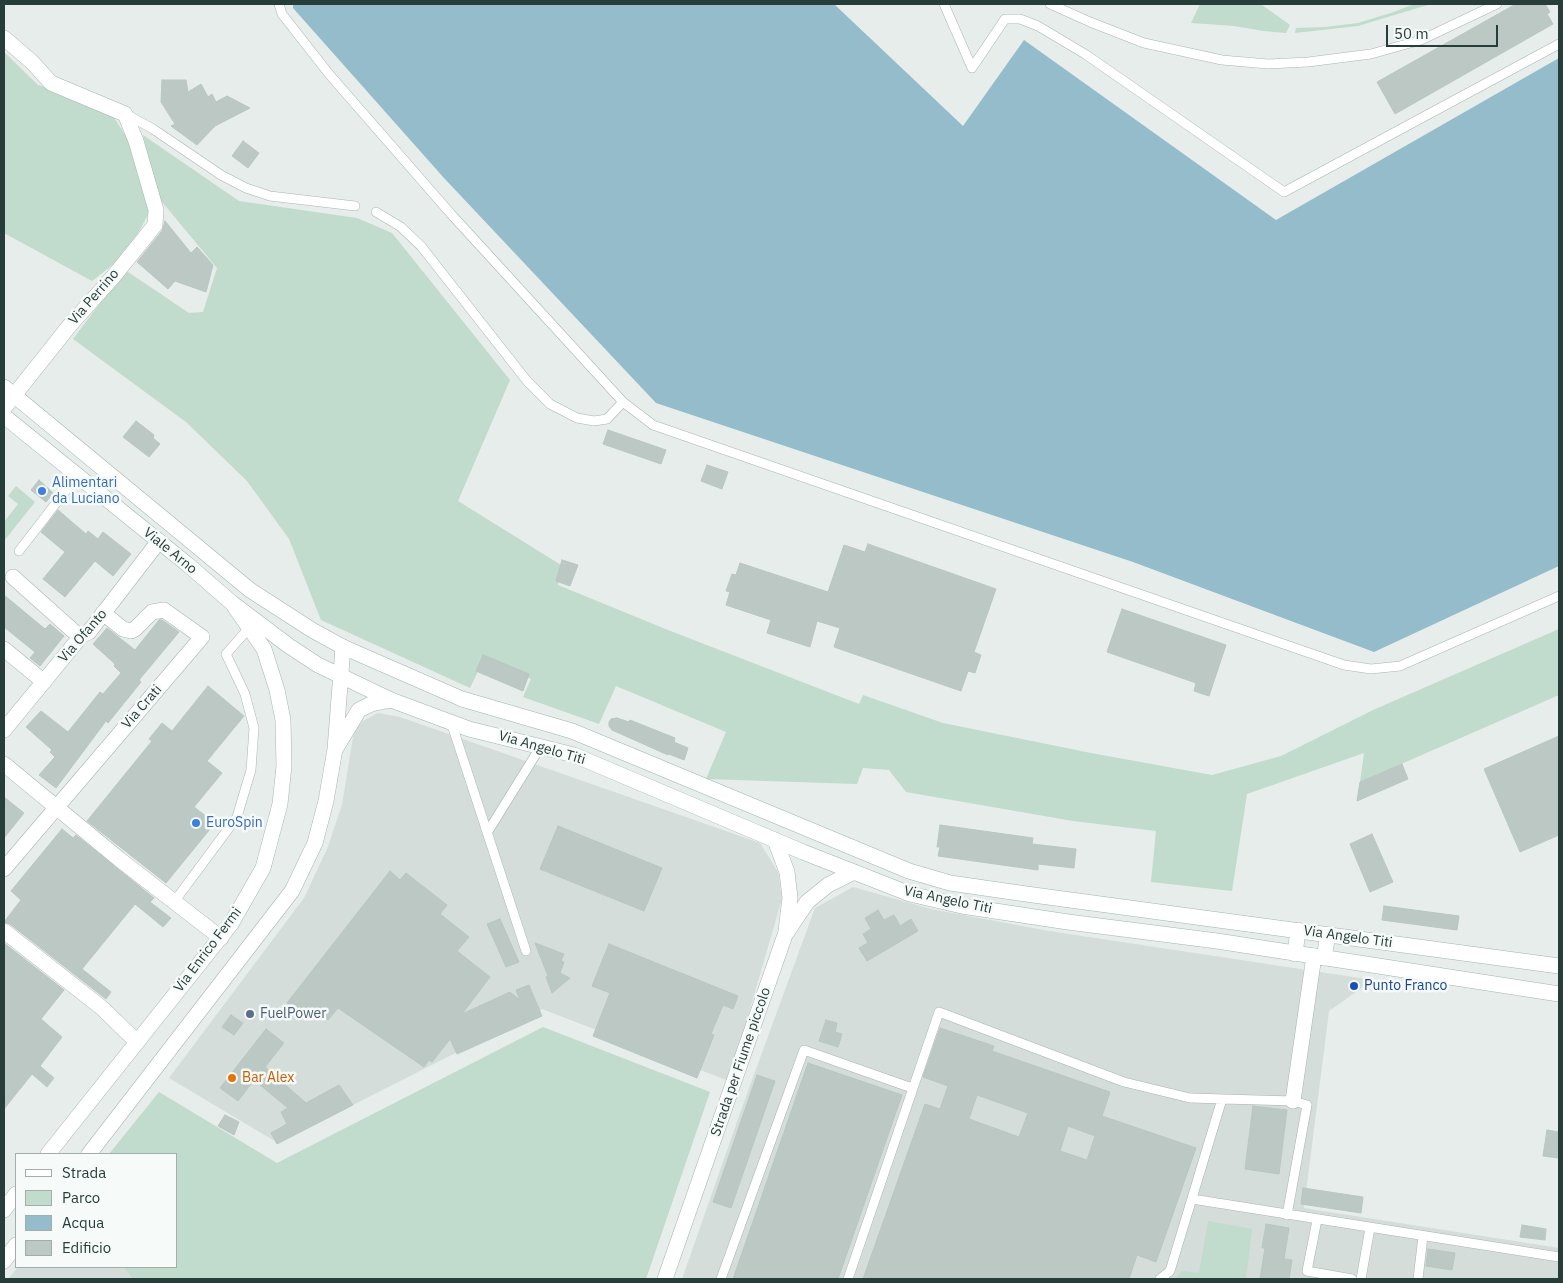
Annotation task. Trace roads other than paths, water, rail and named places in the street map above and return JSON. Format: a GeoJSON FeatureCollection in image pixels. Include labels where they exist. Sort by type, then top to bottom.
{"type":"FeatureCollection","features":[{"type":"Feature","properties":{"kind":"street"},"geometry":{"type":"LineString","coordinates":[[4,38],[32,62],[51,83],[125,114]]}},
{"type":"Feature","properties":{"kind":"street","name":"Via Perrino"},"geometry":{"type":"LineString","coordinates":[[9,391],[113,277],[155,225],[156,210],[136,142],[125,114]]}},
{"type":"Feature","properties":{"kind":"street"},"geometry":{"type":"LineString","coordinates":[[4,408],[9,391]]}},
{"type":"Feature","properties":{"kind":"street","name":"Viale Arno"},"geometry":{"type":"LineString","coordinates":[[9,391],[250,590],[312,630],[343,647]]}},
{"type":"Feature","properties":{"kind":"street","name":"Viale Arno"},"geometry":{"type":"LineString","coordinates":[[4,416],[159,541],[232,603],[289,646],[318,665],[342,676]]}},
{"type":"Feature","properties":{"kind":"street","name":"Via Ofanto"},"geometry":{"type":"LineString","coordinates":[[4,730],[81,636],[89,632],[159,541]]}},
{"type":"Feature","properties":{"kind":"street"},"geometry":{"type":"LineString","coordinates":[[13,577],[81,636]]}},
{"type":"Feature","properties":{"kind":"street","name":"Via Enrico Fermi"},"geometry":{"type":"LineString","coordinates":[[49,1153],[232,924],[263,868],[280,804],[284,766],[283,720],[277,690],[264,650],[232,603]]}},
{"type":"Feature","properties":{"kind":"street","name":"Via Crati"},"geometry":{"type":"LineString","coordinates":[[4,869],[202,638],[164,610],[152,612],[136,629],[131,631],[122,629],[103,613]]}},
{"type":"Feature","properties":{"kind":"street"},"geometry":{"type":"LineString","coordinates":[[89,1153],[292,891],[315,843],[326,801],[335,749],[343,647]]}},
{"type":"Feature","properties":{"kind":"street","name":"Via Angelo Titi"},"geometry":{"type":"LineString","coordinates":[[343,647],[462,698],[572,731],[901,867],[950,883],[1559,966]]}},
{"type":"Feature","properties":{"kind":"street"},"geometry":{"type":"LineString","coordinates":[[4,649],[44,682]]}},
{"type":"Feature","properties":{"kind":"street","name":"Via Angelo Titi"},"geometry":{"type":"LineString","coordinates":[[342,676],[391,700],[469,729],[574,755],[775,840],[910,894],[962,906],[1319,957],[1559,994]]}},
{"type":"Feature","properties":{"kind":"street"},"geometry":{"type":"LineString","coordinates":[[335,749],[359,710],[371,704],[391,700]]}},
{"type":"Feature","properties":{"kind":"street"},"geometry":{"type":"LineString","coordinates":[[4,764],[56,808],[220,938]]}},
{"type":"Feature","properties":{"kind":"street"},"geometry":{"type":"LineString","coordinates":[[775,840],[787,872],[790,898],[785,935]]}},
{"type":"Feature","properties":{"kind":"street","name":"Strada per Fiume piccolo"},"geometry":{"type":"LineString","coordinates":[[665,1279],[785,935],[808,902],[828,886],[854,872]]}},
{"type":"Feature","properties":{"kind":"street"},"geometry":{"type":"LineString","coordinates":[[1295,954],[1298,930]]}},
{"type":"Feature","properties":{"kind":"street"},"geometry":{"type":"LineString","coordinates":[[4,931],[102,1008],[138,1042]]}},
{"type":"Feature","properties":{"kind":"street"},"geometry":{"type":"LineString","coordinates":[[1292,1100],[1319,957],[1328,934]]}},
{"type":"Feature","properties":{"kind":"street"},"geometry":{"type":"LineString","coordinates":[[4,1210],[15,1195]]}},
{"type":"Feature","properties":{"kind":"street"},"geometry":{"type":"LineString","coordinates":[[4,1261],[15,1246]]}},
{"type":"Feature","properties":{"kind":"lane"},"geometry":{"type":"LineString","coordinates":[[279,4],[282,14],[329,74],[451,214],[623,402],[653,425],[1344,665],[1371,669],[1400,666],[1559,596]]}},
{"type":"Feature","properties":{"kind":"lane"},"geometry":{"type":"LineString","coordinates":[[946,4],[972,68],[1005,19],[1020,18],[1038,26],[1085,54],[1284,192],[1559,44]]}},
{"type":"Feature","properties":{"kind":"lane"},"geometry":{"type":"LineString","coordinates":[[1050,4],[1144,43],[1222,60],[1268,64],[1308,62],[1371,54],[1421,40],[1497,4]]}},
{"type":"Feature","properties":{"kind":"lane"},"geometry":{"type":"LineString","coordinates":[[125,114],[153,129],[221,175],[246,188],[270,196],[355,206]]}},
{"type":"Feature","properties":{"kind":"lane"},"geometry":{"type":"LineString","coordinates":[[376,212],[401,227],[421,246],[527,381],[550,404],[577,418],[594,421],[607,419],[623,402]]}},
{"type":"Feature","properties":{"kind":"lane"},"geometry":{"type":"LineString","coordinates":[[19,551],[77,476]]}},
{"type":"Feature","properties":{"kind":"lane"},"geometry":{"type":"LineString","coordinates":[[174,902],[237,817],[251,770],[254,728],[245,694],[226,654],[249,628]]}},
{"type":"Feature","properties":{"kind":"lane"},"geometry":{"type":"LineString","coordinates":[[451,722],[526,951]]}},
{"type":"Feature","properties":{"kind":"lane"},"geometry":{"type":"LineString","coordinates":[[488,833],[541,746]]}},
{"type":"Feature","properties":{"kind":"lane"},"geometry":{"type":"LineString","coordinates":[[848,1279],[938,1012],[1124,1082],[1190,1098],[1292,1100],[1307,1105],[1286,1215]]}},
{"type":"Feature","properties":{"kind":"lane"},"geometry":{"type":"LineString","coordinates":[[721,1279],[804,1050],[912,1088]]}},
{"type":"Feature","properties":{"kind":"lane"},"geometry":{"type":"LineString","coordinates":[[1160,1279],[1170,1271],[1222,1099]]}},
{"type":"Feature","properties":{"kind":"lane"},"geometry":{"type":"LineString","coordinates":[[1192,1199],[1559,1257]]}},
{"type":"Feature","properties":{"kind":"lane"},"geometry":{"type":"LineString","coordinates":[[1318,1220],[1307,1271],[1352,1279]]}},
{"type":"Feature","properties":{"kind":"lane"},"geometry":{"type":"LineString","coordinates":[[1361,1279],[1370,1228]]}},
{"type":"Feature","properties":{"kind":"lane"},"geometry":{"type":"LineString","coordinates":[[1418,1279],[1423,1236]]}},
{"type":"Feature","properties":{"kind":"water"},"geometry":{"type":"Polygon","coordinates":[[[293,4],[834,4],[963,126],[1024,40],[1276,220],[1559,58],[1559,566],[1374,652],[1133,562],[656,403],[444,178],[293,8],[293,4]]]}},
{"type":"Feature","properties":{"kind":"place","name":"Alimentari da Luciano"},"geometry":{"type":"Point","coordinates":[42,491]}},
{"type":"Feature","properties":{"kind":"place","name":"EuroSpin"},"geometry":{"type":"Point","coordinates":[196,823]}},
{"type":"Feature","properties":{"kind":"place","name":"Punto Franco"},"geometry":{"type":"Point","coordinates":[1354,986]}},
{"type":"Feature","properties":{"kind":"place","name":"FuelPower"},"geometry":{"type":"Point","coordinates":[250,1014]}},
{"type":"Feature","properties":{"kind":"place","name":"Bar Alex"},"geometry":{"type":"Point","coordinates":[232,1078]}}]}
